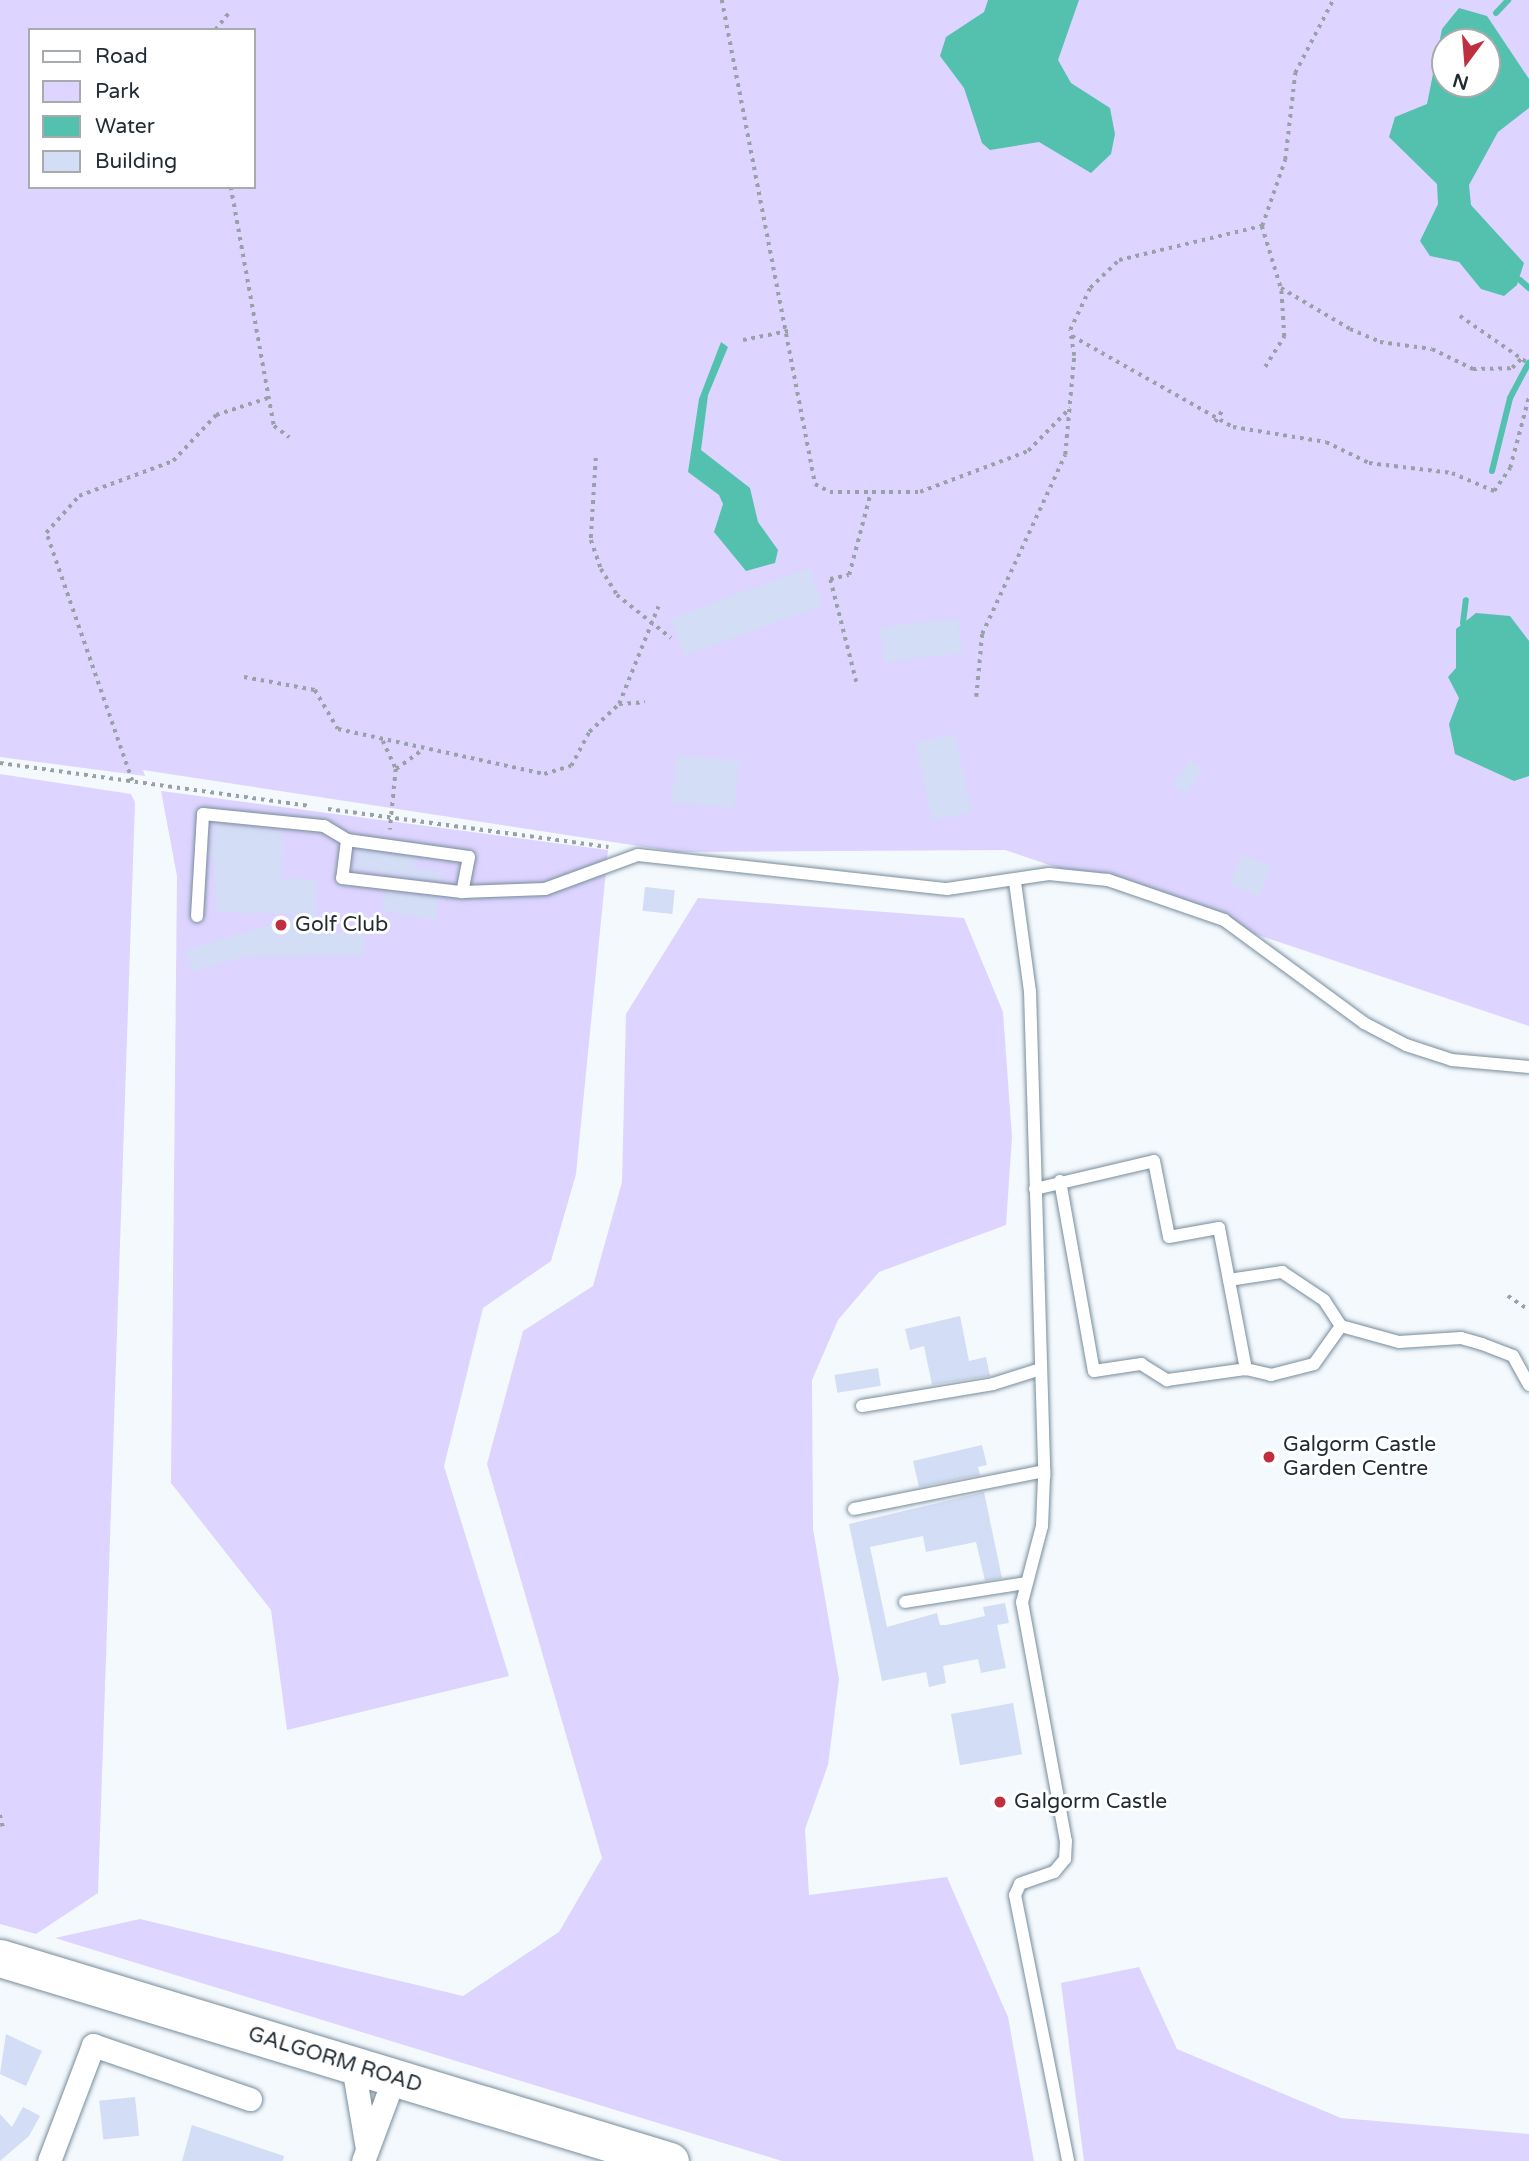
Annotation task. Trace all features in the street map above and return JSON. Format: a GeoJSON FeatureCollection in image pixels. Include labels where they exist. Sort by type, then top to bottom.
{"type":"FeatureCollection","features":[{"type":"Feature","properties":{"kind":"main road","name":"GALGORM ROAD"},"geometry":{"type":"LineString","coordinates":[[0,1958],[353,2066],[402,2090],[670,2161]]}},
{"type":"Feature","properties":{"kind":"street"},"geometry":{"type":"LineString","coordinates":[[49,2161],[93,2045],[250,2099]]}},
{"type":"Feature","properties":{"kind":"street"},"geometry":{"type":"LineString","coordinates":[[353,2066],[365,2155]]}},
{"type":"Feature","properties":{"kind":"street"},"geometry":{"type":"LineString","coordinates":[[365,2155],[402,2090]]}},
{"type":"Feature","properties":{"kind":"lane"},"geometry":{"type":"LineString","coordinates":[[197,916],[203,814],[324,825],[347,840],[469,856],[462,892]]}},
{"type":"Feature","properties":{"kind":"lane"},"geometry":{"type":"LineString","coordinates":[[347,840],[342,878],[462,892],[545,889],[638,855],[947,889],[1061,875],[1165,896],[1224,920],[1364,1023],[1405,1045],[1452,1060],[1529,1067]]}},
{"type":"Feature","properties":{"kind":"lane"},"geometry":{"type":"LineString","coordinates":[[1016,882],[1030,991],[1044,1471],[1042,1526],[1022,1602],[1066,1842],[1065,1860],[1054,1872],[1020,1884],[1015,1895],[1068,2161]]}},
{"type":"Feature","properties":{"kind":"lane"},"geometry":{"type":"LineString","coordinates":[[1035,1189],[1154,1161],[1169,1237],[1219,1228],[1246,1369]]}},
{"type":"Feature","properties":{"kind":"lane"},"geometry":{"type":"LineString","coordinates":[[1060,1181],[1094,1371],[1141,1364],[1167,1380],[1246,1369],[1270,1375],[1314,1364],[1341,1326]]}},
{"type":"Feature","properties":{"kind":"lane"},"geometry":{"type":"LineString","coordinates":[[1229,1280],[1282,1272],[1324,1300],[1341,1326],[1399,1342],[1461,1338],[1482,1344],[1513,1356],[1529,1385]]}},
{"type":"Feature","properties":{"kind":"lane"},"geometry":{"type":"LineString","coordinates":[[862,1406],[1041,1369]]}},
{"type":"Feature","properties":{"kind":"lane"},"geometry":{"type":"LineString","coordinates":[[854,1509],[1044,1471]]}},
{"type":"Feature","properties":{"kind":"lane"},"geometry":{"type":"LineString","coordinates":[[905,1602],[1026,1583]]}},
{"type":"Feature","properties":{"kind":"path"},"geometry":{"type":"LineString","coordinates":[[722,0],[788,331],[815,484],[830,492],[870,495],[920,492],[973,476],[1028,451],[1071,407]]}},
{"type":"Feature","properties":{"kind":"path"},"geometry":{"type":"LineString","coordinates":[[1265,367],[1284,337],[1281,288],[1262,226],[1285,160],[1295,73],[1333,0]]}},
{"type":"Feature","properties":{"kind":"path"},"geometry":{"type":"LineString","coordinates":[[217,28],[229,13]]}},
{"type":"Feature","properties":{"kind":"path"},"geometry":{"type":"LineString","coordinates":[[231,189],[274,426],[289,437]]}},
{"type":"Feature","properties":{"kind":"path"},"geometry":{"type":"LineString","coordinates":[[975,697],[982,634],[1065,455],[1071,407],[1071,335],[1090,288],[1119,260],[1262,226]]}},
{"type":"Feature","properties":{"kind":"path"},"geometry":{"type":"LineString","coordinates":[[1281,288],[1380,342],[1432,349],[1472,369],[1512,368],[1521,360]]}},
{"type":"Feature","properties":{"kind":"path"},"geometry":{"type":"LineString","coordinates":[[1460,316],[1529,364]]}},
{"type":"Feature","properties":{"kind":"path"},"geometry":{"type":"LineString","coordinates":[[743,340],[788,331]]}},
{"type":"Feature","properties":{"kind":"path"},"geometry":{"type":"LineString","coordinates":[[1071,335],[1216,421],[1326,442],[1369,463],[1452,473],[1494,491],[1510,468],[1529,396]]}},
{"type":"Feature","properties":{"kind":"path"},"geometry":{"type":"LineString","coordinates":[[132,781],[46,533],[79,495],[173,461],[216,415],[268,398]]}},
{"type":"Feature","properties":{"kind":"path"},"geometry":{"type":"LineString","coordinates":[[1216,421],[1223,409]]}},
{"type":"Feature","properties":{"kind":"path"},"geometry":{"type":"LineString","coordinates":[[596,458],[591,540],[617,595],[649,624],[671,638]]}},
{"type":"Feature","properties":{"kind":"path"},"geometry":{"type":"LineString","coordinates":[[856,682],[830,579],[849,575],[870,495]]}},
{"type":"Feature","properties":{"kind":"path"},"geometry":{"type":"LineString","coordinates":[[244,677],[307,686],[323,699],[338,729],[422,750],[559,773],[618,705],[658,607]]}},
{"type":"Feature","properties":{"kind":"path"},"geometry":{"type":"LineString","coordinates":[[618,705],[645,702]]}},
{"type":"Feature","properties":{"kind":"path"},"geometry":{"type":"LineString","coordinates":[[383,741],[396,769],[387,846]]}},
{"type":"Feature","properties":{"kind":"path"},"geometry":{"type":"LineString","coordinates":[[396,769],[422,750]]}},
{"type":"Feature","properties":{"kind":"path"},"geometry":{"type":"LineString","coordinates":[[1508,1296],[1529,1310]]}},
{"type":"Feature","properties":{"kind":"path"},"geometry":{"type":"LineString","coordinates":[[0,1815],[4,1832]]}},
{"type":"Feature","properties":{"kind":"green space"},"geometry":{"type":"Polygon","coordinates":[[[0,0],[1529,0],[1529,1026],[1005,850],[678,852],[143,770],[145,776],[0,757],[0,0]]]}},
{"type":"Feature","properties":{"kind":"green space"},"geometry":{"type":"Polygon","coordinates":[[[0,774],[131,794],[135,802],[98,1893],[36,1934],[0,1924],[0,774]]]}},
{"type":"Feature","properties":{"kind":"green space"},"geometry":{"type":"Polygon","coordinates":[[[161,791],[608,850],[576,1174],[551,1261],[483,1308],[444,1466],[509,1676],[287,1730],[271,1610],[171,1483],[177,876],[161,791]]]}},
{"type":"Feature","properties":{"kind":"green space"},"geometry":{"type":"Polygon","coordinates":[[[698,898],[964,918],[1003,1012],[1012,1137],[1006,1225],[879,1272],[838,1320],[812,1380],[813,1529],[839,1679],[828,1765],[805,1829],[809,1895],[947,1877],[1008,2017],[1034,2161],[782,2161],[55,1938],[140,1919],[463,1996],[559,1932],[602,1858],[487,1464],[523,1331],[593,1286],[622,1182],[626,1014],[698,898]]]}},
{"type":"Feature","properties":{"kind":"green space"},"geometry":{"type":"Polygon","coordinates":[[[1139,1967],[1177,2049],[1341,2118],[1529,2134],[1529,2161],[1084,2161],[1061,1983],[1139,1967]]]}},
{"type":"Feature","properties":{"kind":"water"},"geometry":{"type":"Polygon","coordinates":[[[988,0],[1079,0],[1058,60],[1071,83],[1110,108],[1115,134],[1111,154],[1091,173],[1039,142],[990,150],[982,143],[964,88],[940,56],[946,37],[984,12],[988,0]]]}},
{"type":"Feature","properties":{"kind":"water"},"geometry":{"type":"Polygon","coordinates":[[[1459,8],[1487,16],[1495,28],[1443,28],[1459,8]]]}},
{"type":"Feature","properties":{"kind":"water"},"geometry":{"type":"Polygon","coordinates":[[[1501,37],[1529,79],[1529,108],[1498,132],[1469,185],[1471,205],[1524,263],[1517,285],[1504,296],[1481,289],[1459,262],[1430,256],[1420,241],[1438,204],[1437,184],[1389,137],[1395,117],[1427,104],[1431,84],[1431,98],[1501,98],[1501,37]]]}},
{"type":"Feature","properties":{"kind":"water"},"geometry":{"type":"Polygon","coordinates":[[[721,342],[728,347],[708,395],[701,450],[750,488],[758,522],[778,550],[775,563],[746,571],[714,532],[723,504],[719,495],[688,472],[699,399],[721,342]]]}},
{"type":"Feature","properties":{"kind":"water"},"geometry":{"type":"Polygon","coordinates":[[[1476,613],[1510,616],[1529,641],[1529,776],[1514,781],[1455,754],[1449,724],[1459,698],[1448,677],[1456,668],[1456,629],[1476,613]]]}},
{"type":"Feature","properties":{"kind":"building"},"geometry":{"type":"Polygon","coordinates":[[[809,568],[823,606],[685,656],[671,618],[809,568]]]}},
{"type":"Feature","properties":{"kind":"building"},"geometry":{"type":"Polygon","coordinates":[[[958,618],[962,653],[884,662],[880,628],[958,618]]]}},
{"type":"Feature","properties":{"kind":"building"},"geometry":{"type":"Polygon","coordinates":[[[955,734],[972,812],[933,821],[916,742],[955,734]]]}},
{"type":"Feature","properties":{"kind":"building"},"geometry":{"type":"Polygon","coordinates":[[[676,755],[739,760],[735,808],[672,803],[676,755]]]}},
{"type":"Feature","properties":{"kind":"building"},"geometry":{"type":"Polygon","coordinates":[[[1190,760],[1203,769],[1186,794],[1173,785],[1190,760]]]}},
{"type":"Feature","properties":{"kind":"building","name":"Golf Club"},"geometry":{"type":"Polygon","coordinates":[[[216,824],[283,831],[281,878],[317,880],[315,932],[365,934],[364,956],[242,957],[193,972],[185,950],[305,915],[217,912],[214,856],[209,856],[216,824]]]}},
{"type":"Feature","properties":{"kind":"building"},"geometry":{"type":"Polygon","coordinates":[[[357,850],[415,858],[414,868],[442,872],[441,881],[354,868],[357,850]]]}},
{"type":"Feature","properties":{"kind":"building"},"geometry":{"type":"Polygon","coordinates":[[[1242,854],[1272,866],[1259,897],[1230,885],[1242,854]]]}},
{"type":"Feature","properties":{"kind":"building"},"geometry":{"type":"Polygon","coordinates":[[[645,887],[675,890],[672,914],[642,911],[645,887]]]}},
{"type":"Feature","properties":{"kind":"building"},"geometry":{"type":"Polygon","coordinates":[[[385,892],[439,898],[436,920],[382,911],[385,892]]]}},
{"type":"Feature","properties":{"kind":"building"},"geometry":{"type":"Polygon","coordinates":[[[960,1316],[969,1361],[986,1357],[990,1376],[932,1385],[924,1346],[910,1350],[905,1329],[960,1316]]]}},
{"type":"Feature","properties":{"kind":"building"},"geometry":{"type":"Polygon","coordinates":[[[878,1368],[881,1386],[837,1393],[835,1375],[878,1368]]]}},
{"type":"Feature","properties":{"kind":"building"},"geometry":{"type":"Polygon","coordinates":[[[982,1445],[987,1465],[978,1467],[980,1475],[919,1487],[913,1461],[982,1445]]]}},
{"type":"Feature","properties":{"kind":"building"},"geometry":{"type":"Polygon","coordinates":[[[984,1492],[1002,1578],[985,1581],[976,1542],[926,1552],[923,1536],[870,1547],[887,1627],[937,1613],[940,1625],[946,1625],[985,1616],[983,1607],[1005,1603],[1009,1623],[997,1625],[1006,1668],[981,1673],[978,1659],[943,1666],[946,1683],[929,1687],[926,1672],[882,1681],[849,1524],[984,1492]]]}},
{"type":"Feature","properties":{"kind":"building"},"geometry":{"type":"Polygon","coordinates":[[[1013,1703],[1022,1754],[960,1765],[951,1714],[1013,1703]]]}},
{"type":"Feature","properties":{"kind":"building"},"geometry":{"type":"Polygon","coordinates":[[[6,2034],[42,2051],[26,2086],[0,2074],[6,2034]]]}},
{"type":"Feature","properties":{"kind":"building"},"geometry":{"type":"Polygon","coordinates":[[[135,2097],[139,2136],[103,2140],[99,2101],[135,2097]]]}},
{"type":"Feature","properties":{"kind":"building"},"geometry":{"type":"Polygon","coordinates":[[[23,2107],[40,2116],[29,2136],[0,2161],[0,2114],[12,2127],[23,2107]]]}},
{"type":"Feature","properties":{"kind":"building"},"geometry":{"type":"Polygon","coordinates":[[[192,2125],[284,2156],[283,2161],[182,2161],[192,2125]]]}},
{"type":"Feature","properties":{"kind":"waterway"},"geometry":{"type":"LineString","coordinates":[[1496,13],[1508,0]]}},
{"type":"Feature","properties":{"kind":"waterway"},"geometry":{"type":"LineString","coordinates":[[1520,280],[1529,288]]}},
{"type":"Feature","properties":{"kind":"waterway"},"geometry":{"type":"LineString","coordinates":[[1492,471],[1510,398],[1529,363]]}},
{"type":"Feature","properties":{"kind":"waterway"},"geometry":{"type":"LineString","coordinates":[[1463,623],[1466,600]]}},
{"type":"Feature","properties":{"kind":"place","name":"Golf Club"},"geometry":{"type":"Point","coordinates":[281,925]}},
{"type":"Feature","properties":{"kind":"place","name":"Galgorm Castle Garden Centre"},"geometry":{"type":"Point","coordinates":[1269,1457]}},
{"type":"Feature","properties":{"kind":"place","name":"Galgorm Castle"},"geometry":{"type":"Point","coordinates":[1000,1802]}}]}
